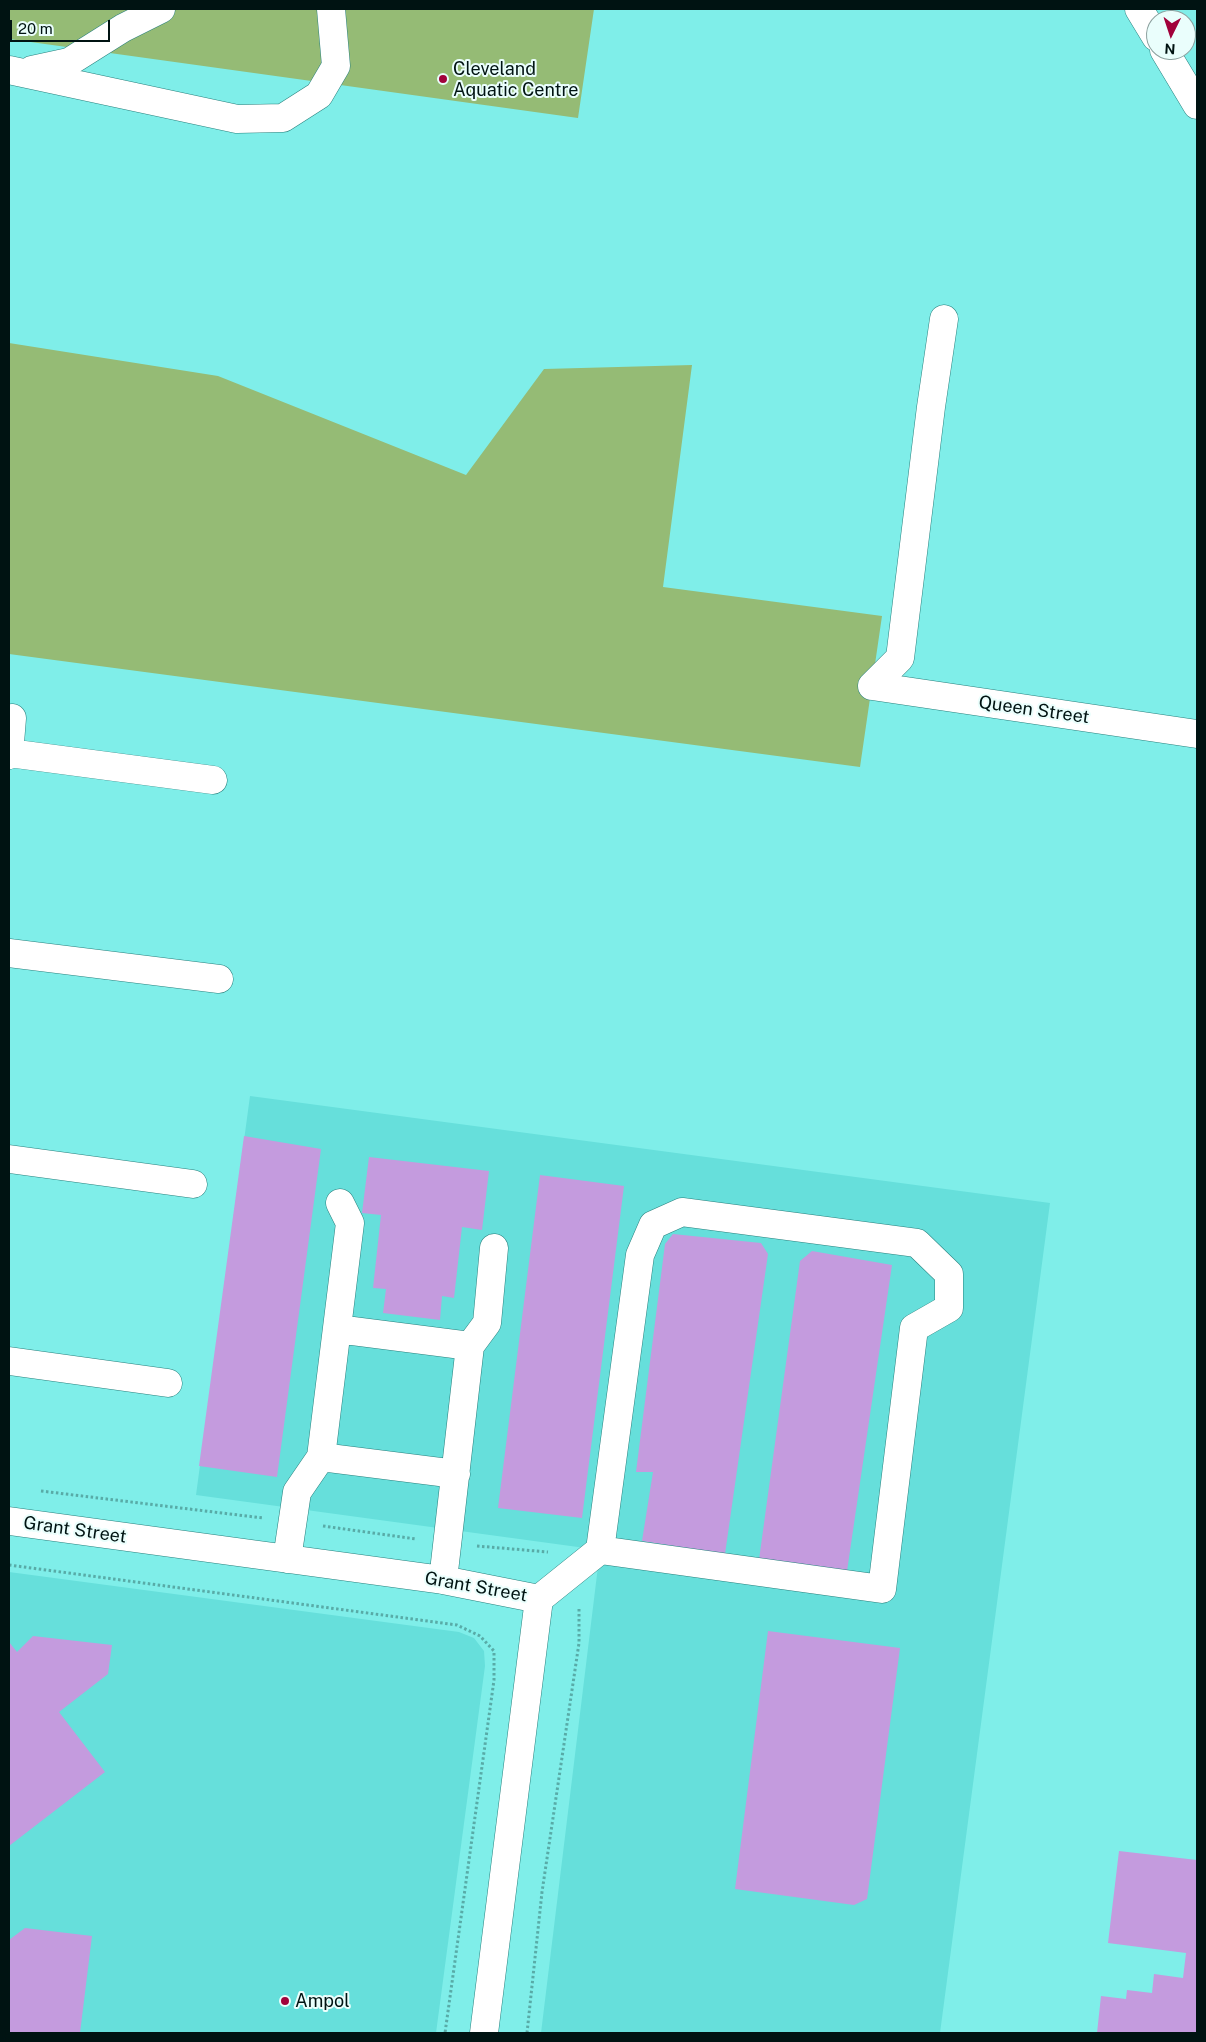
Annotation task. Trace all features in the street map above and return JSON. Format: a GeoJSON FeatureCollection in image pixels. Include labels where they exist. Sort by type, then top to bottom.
{"type":"FeatureCollection","features":[{"type":"Feature","properties":{"kind":"street"},"geometry":{"type":"LineString","coordinates":[[16,71],[69,62],[123,28],[161,9]]}},
{"type":"Feature","properties":{"kind":"street"},"geometry":{"type":"LineString","coordinates":[[16,71],[237,119],[282,118],[320,94],[336,66],[331,9]]}},
{"type":"Feature","properties":{"kind":"street"},"geometry":{"type":"LineString","coordinates":[[1139,9],[1146,21]]}},
{"type":"Feature","properties":{"kind":"street"},"geometry":{"type":"LineString","coordinates":[[1170,60],[1197,105]]}},
{"type":"Feature","properties":{"kind":"street","name":"Queen Street"},"geometry":{"type":"LineString","coordinates":[[944,319],[931,407],[900,658],[872,686],[1197,734]]}},
{"type":"Feature","properties":{"kind":"street"},"geometry":{"type":"LineString","coordinates":[[12,718],[9,754],[213,780]]}},
{"type":"Feature","properties":{"kind":"street"},"geometry":{"type":"LineString","coordinates":[[9,953],[219,979]]}},
{"type":"Feature","properties":{"kind":"street"},"geometry":{"type":"LineString","coordinates":[[9,1159],[193,1184]]}},
{"type":"Feature","properties":{"kind":"street"},"geometry":{"type":"LineString","coordinates":[[287,1559],[297,1492],[321,1457],[350,1223],[340,1203]]}},
{"type":"Feature","properties":{"kind":"street"},"geometry":{"type":"LineString","coordinates":[[539,1599],[600,1550],[640,1255],[653,1225],[682,1212],[917,1243],[949,1274],[949,1308],[914,1328],[882,1589],[600,1550]]}},
{"type":"Feature","properties":{"kind":"street"},"geometry":{"type":"LineString","coordinates":[[443,1580],[470,1346],[487,1323],[494,1248]]}},
{"type":"Feature","properties":{"kind":"street"},"geometry":{"type":"LineString","coordinates":[[337,1328],[470,1346]]}},
{"type":"Feature","properties":{"kind":"street"},"geometry":{"type":"LineString","coordinates":[[9,1361],[168,1383]]}},
{"type":"Feature","properties":{"kind":"street"},"geometry":{"type":"LineString","coordinates":[[321,1457],[456,1474]]}},
{"type":"Feature","properties":{"kind":"street","name":"Grant Street"},"geometry":{"type":"LineString","coordinates":[[9,1522],[443,1580],[539,1599],[484,2033]]}},
{"type":"Feature","properties":{"kind":"path"},"geometry":{"type":"LineString","coordinates":[[38,1491],[448,1543],[554,1552],[579,1566],[580,1643],[542,1892],[526,2033]]}},
{"type":"Feature","properties":{"kind":"path"},"geometry":{"type":"LineString","coordinates":[[9,1565],[456,1625],[480,1636],[494,1651],[494,1680],[445,2033]]}},
{"type":"Feature","properties":{"kind":"shaded area"},"geometry":{"type":"Polygon","coordinates":[[[250,1096],[1050,1203],[940,2033],[541,2033],[600,1550],[196,1495],[250,1096]]]}},
{"type":"Feature","properties":{"kind":"shaded area"},"geometry":{"type":"Polygon","coordinates":[[[9,1572],[459,1632],[474,1638],[484,1651],[485,1666],[436,2033],[9,2033],[9,1572]]]}},
{"type":"Feature","properties":{"kind":"green space","name":"Cleveland Aquatic Centre"},"geometry":{"type":"Polygon","coordinates":[[[9,9],[594,9],[578,118],[9,39],[9,9]]]}},
{"type":"Feature","properties":{"kind":"green space"},"geometry":{"type":"Polygon","coordinates":[[[9,343],[218,376],[466,475],[544,369],[692,365],[663,587],[882,616],[860,767],[9,654],[9,343]]]}},
{"type":"Feature","properties":{"kind":"building"},"geometry":{"type":"Polygon","coordinates":[[[244,1136],[321,1149],[277,1477],[199,1466],[244,1136]]]}},
{"type":"Feature","properties":{"kind":"building"},"geometry":{"type":"Polygon","coordinates":[[[369,1157],[489,1171],[482,1230],[462,1227],[454,1298],[442,1296],[440,1320],[383,1313],[386,1289],[373,1288],[381,1215],[362,1213],[369,1157]]]}},
{"type":"Feature","properties":{"kind":"building"},"geometry":{"type":"Polygon","coordinates":[[[540,1175],[624,1186],[582,1518],[498,1508],[540,1175]]]}},
{"type":"Feature","properties":{"kind":"building"},"geometry":{"type":"Polygon","coordinates":[[[673,1234],[761,1243],[768,1254],[725,1554],[642,1541],[653,1472],[636,1472],[665,1244],[673,1234]]]}},
{"type":"Feature","properties":{"kind":"building"},"geometry":{"type":"Polygon","coordinates":[[[812,1251],[892,1265],[846,1578],[758,1567],[800,1261],[812,1251]]]}},
{"type":"Feature","properties":{"kind":"building"},"geometry":{"type":"Polygon","coordinates":[[[768,1631],[900,1648],[867,1899],[854,1905],[735,1889],[768,1631]]]}},
{"type":"Feature","properties":{"kind":"building"},"geometry":{"type":"Polygon","coordinates":[[[33,1636],[112,1645],[108,1674],[59,1712],[105,1772],[9,1846],[9,1642],[17,1652],[33,1636]]]}},
{"type":"Feature","properties":{"kind":"building"},"geometry":{"type":"Polygon","coordinates":[[[1119,1851],[1197,1860],[1197,2033],[1097,2033],[1101,1996],[1126,1999],[1127,1990],[1152,1993],[1154,1974],[1183,1978],[1186,1953],[1108,1943],[1119,1851]]]}},
{"type":"Feature","properties":{"kind":"building"},"geometry":{"type":"Polygon","coordinates":[[[25,1928],[92,1936],[80,2033],[9,2033],[9,1940],[25,1928]]]}},
{"type":"Feature","properties":{"kind":"place","name":"Cleveland Aquatic Centre"},"geometry":{"type":"Point","coordinates":[443,79]}},
{"type":"Feature","properties":{"kind":"place","name":"Ampol"},"geometry":{"type":"Point","coordinates":[285,2001]}}]}
